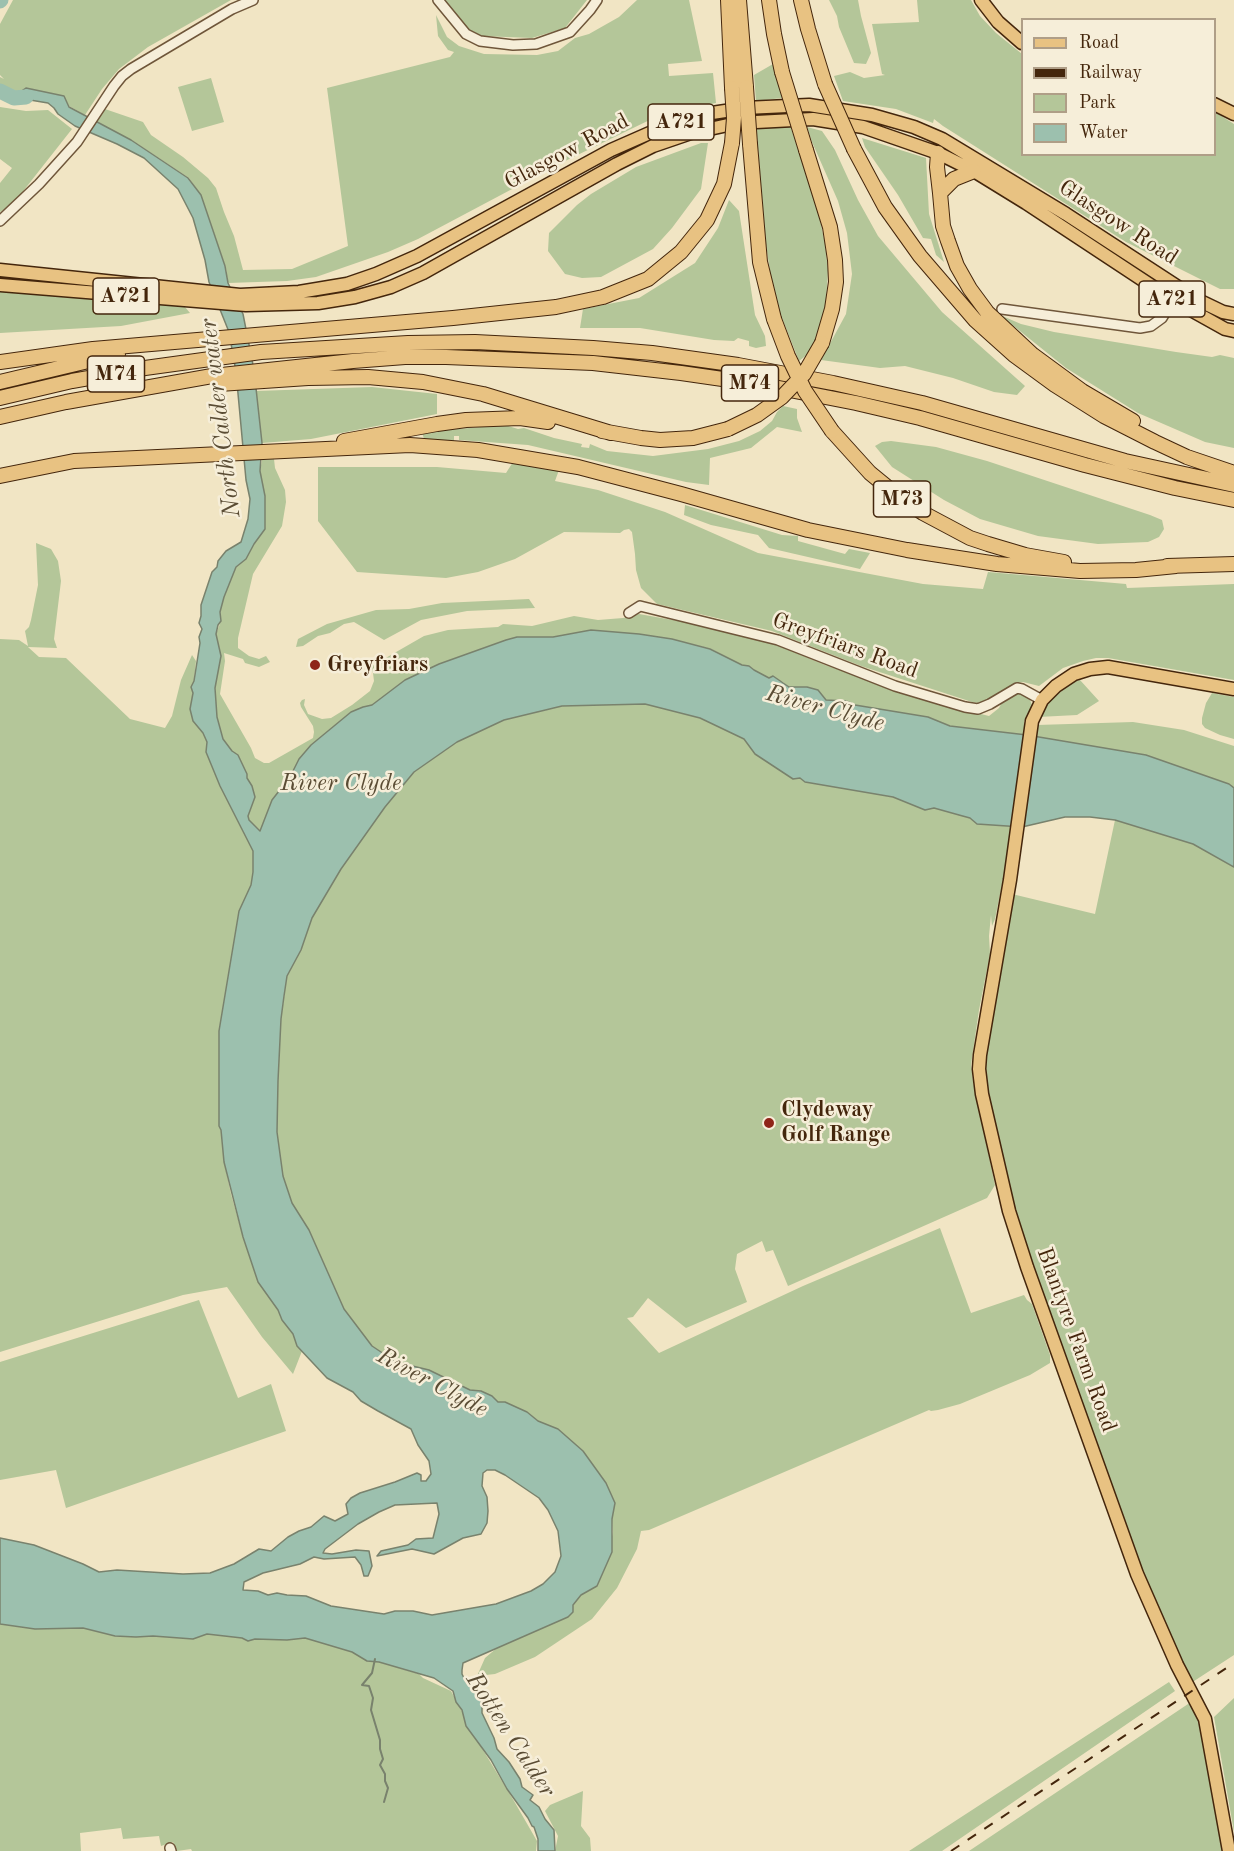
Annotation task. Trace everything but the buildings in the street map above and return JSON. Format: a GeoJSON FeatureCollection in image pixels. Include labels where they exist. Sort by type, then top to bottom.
{"type":"FeatureCollection","features":[{"type":"Feature","properties":{"kind":"highway","name":"M73"},"geometry":{"type":"LineString","coordinates":[[728,0],[739,88],[750,144],[760,262],[774,319],[788,356],[805,391],[832,430],[870,472],[903,500],[970,538],[1025,555],[1067,562],[1176,566]]}},
{"type":"Feature","properties":{"kind":"highway","name":"M73"},"geometry":{"type":"LineString","coordinates":[[171,342],[555,307],[603,297],[648,279],[681,252],[707,220],[724,184],[739,88],[739,0]]}},
{"type":"Feature","properties":{"kind":"highway","name":"M74"},"geometry":{"type":"LineString","coordinates":[[292,450],[437,424],[495,418],[535,420],[641,438],[669,440],[693,438],[728,429],[772,406],[804,374],[822,343],[832,309],[836,282],[830,227],[782,72],[769,0]]}},
{"type":"Feature","properties":{"kind":"highway"},"geometry":{"type":"LineString","coordinates":[[801,0],[825,84],[854,149],[885,207],[942,283],[988,333],[1022,361],[1080,402],[1187,457],[1234,473]]}},
{"type":"Feature","properties":{"kind":"highway"},"geometry":{"type":"LineString","coordinates":[[938,153],[937,167],[944,226],[952,254],[963,278],[987,312],[1056,373],[1149,431]]}},
{"type":"Feature","properties":{"kind":"highway"},"geometry":{"type":"LineString","coordinates":[[940,193],[954,179],[974,171]]}},
{"type":"Feature","properties":{"kind":"highway"},"geometry":{"type":"LineString","coordinates":[[942,283],[1001,338],[1040,369],[1096,405],[1198,453],[1234,465]]}},
{"type":"Feature","properties":{"kind":"highway"},"geometry":{"type":"LineString","coordinates":[[0,362],[93,349],[171,342]]}},
{"type":"Feature","properties":{"kind":"highway"},"geometry":{"type":"LineString","coordinates":[[0,382],[171,342]]}},
{"type":"Feature","properties":{"kind":"highway","name":"M74"},"geometry":{"type":"LineString","coordinates":[[0,398],[72,381],[261,352],[408,343],[475,342],[593,348],[652,353],[738,365],[874,392],[922,403],[1125,461],[1234,485]]}},
{"type":"Feature","properties":{"kind":"highway","name":"M74"},"geometry":{"type":"LineString","coordinates":[[0,417],[85,398],[405,357],[593,363],[764,385],[920,417],[1085,465],[1175,488],[1234,500]]}},
{"type":"Feature","properties":{"kind":"highway","name":"M74"},"geometry":{"type":"LineString","coordinates":[[255,375],[368,377],[423,382],[483,394],[611,433]]}},
{"type":"Feature","properties":{"kind":"highway","name":"M74"},"geometry":{"type":"LineString","coordinates":[[0,476],[74,461],[410,446],[478,450],[578,467],[808,530],[908,550],[997,564],[1080,571],[1136,570],[1176,566]]}},
{"type":"Feature","properties":{"kind":"highway"},"geometry":{"type":"LineString","coordinates":[[1176,566],[1234,564]]}},
{"type":"Feature","properties":{"kind":"main road"},"geometry":{"type":"LineString","coordinates":[[981,0],[998,22],[1021,41]]}},
{"type":"Feature","properties":{"kind":"main road","name":"Glasgow Road"},"geometry":{"type":"LineString","coordinates":[[243,300],[347,284],[384,271],[417,256],[611,150],[661,128],[702,116],[744,108],[809,105],[872,115],[914,127],[942,139],[1066,214],[1198,300],[1223,312],[1234,314]]}},
{"type":"Feature","properties":{"kind":"main road"},"geometry":{"type":"LineString","coordinates":[[1216,105],[1234,114]]}},
{"type":"Feature","properties":{"kind":"main road"},"geometry":{"type":"LineString","coordinates":[[872,115],[936,141],[939,144],[938,153]]}},
{"type":"Feature","properties":{"kind":"main road","name":"Glasgow Road"},"geometry":{"type":"LineString","coordinates":[[243,300],[297,304],[336,301],[371,293],[406,281],[636,154],[673,139],[737,123],[813,119],[863,127],[938,153],[974,171],[1173,300],[1225,329],[1234,331]]}},
{"type":"Feature","properties":{"kind":"main road"},"geometry":{"type":"LineString","coordinates":[[0,272],[44,289]]}},
{"type":"Feature","properties":{"kind":"main road","name":"A721"},"geometry":{"type":"LineString","coordinates":[[0,272],[243,300]]}},
{"type":"Feature","properties":{"kind":"main road","name":"A721"},"geometry":{"type":"LineString","coordinates":[[0,285],[208,297]]}},
{"type":"Feature","properties":{"kind":"main road"},"geometry":{"type":"LineString","coordinates":[[1042,700],[1056,686],[1074,675],[1090,669],[1108,667],[1234,689]]}},
{"type":"Feature","properties":{"kind":"main road","name":"Blantyre Farm Road"},"geometry":{"type":"LineString","coordinates":[[1042,700],[1032,721],[1018,826],[980,1055],[982,1094],[1009,1211],[1031,1278],[1137,1574],[1177,1665],[1205,1719],[1229,1851]]}},
{"type":"Feature","properties":{"kind":"street"},"geometry":{"type":"LineString","coordinates":[[0,221],[39,184],[77,142],[114,86],[131,69],[232,9],[253,0]]}},
{"type":"Feature","properties":{"kind":"street"},"geometry":{"type":"LineString","coordinates":[[438,0],[466,34],[480,41],[513,45],[536,44],[570,32],[597,0]]}},
{"type":"Feature","properties":{"kind":"street"},"geometry":{"type":"LineString","coordinates":[[1002,309],[1140,328],[1150,326],[1162,318],[1180,288]]}},
{"type":"Feature","properties":{"kind":"street","name":"Greyfriars Road"},"geometry":{"type":"LineString","coordinates":[[628,613],[640,606],[778,640],[895,686],[965,707],[978,709],[1017,688],[1042,700]]}},
{"type":"Feature","properties":{"kind":"green space"},"geometry":{"type":"Polygon","coordinates":[[[13,0],[231,0],[148,47],[119,69],[85,115],[69,106],[64,97],[26,89],[18,92],[3,92],[0,88],[0,77],[4,79],[0,75],[0,24],[13,0]]]}},
{"type":"Feature","properties":{"kind":"green space"},"geometry":{"type":"Polygon","coordinates":[[[444,0],[587,0],[565,28],[532,38],[481,36],[467,29],[444,0]]]}},
{"type":"Feature","properties":{"kind":"green space"},"geometry":{"type":"Polygon","coordinates":[[[637,0],[689,0],[702,61],[668,64],[669,76],[713,73],[716,103],[662,114],[563,162],[418,239],[316,277],[287,281],[228,283],[226,268],[201,195],[189,178],[133,141],[93,121],[102,108],[143,122],[151,135],[208,178],[216,188],[234,236],[243,270],[292,269],[348,246],[327,88],[450,57],[454,52],[448,50],[438,36],[436,15],[447,37],[459,46],[484,54],[537,55],[558,51],[575,38],[589,34],[619,17],[637,0]]]}},
{"type":"Feature","properties":{"kind":"green space"},"geometry":{"type":"Polygon","coordinates":[[[829,0],[858,0],[871,53],[866,64],[854,63],[829,0]]]}},
{"type":"Feature","properties":{"kind":"green space"},"geometry":{"type":"Polygon","coordinates":[[[917,0],[971,0],[980,16],[996,33],[1021,53],[1021,156],[1216,156],[1216,113],[1234,124],[1234,289],[1220,289],[1126,242],[934,119],[933,123],[896,109],[843,101],[834,76],[850,72],[864,78],[885,75],[882,74],[872,24],[919,22],[917,0]]]}},
{"type":"Feature","properties":{"kind":"green space"},"geometry":{"type":"Polygon","coordinates":[[[773,64],[782,98],[756,101],[754,75],[773,64]]]}},
{"type":"Feature","properties":{"kind":"green space"},"geometry":{"type":"Polygon","coordinates":[[[211,78],[224,122],[192,131],[178,87],[211,78]]]}},
{"type":"Feature","properties":{"kind":"green space"},"geometry":{"type":"Polygon","coordinates":[[[0,107],[26,111],[48,110],[72,129],[13,204],[0,212],[0,183],[12,168],[0,159],[0,107]]]}},
{"type":"Feature","properties":{"kind":"green space"},"geometry":{"type":"Polygon","coordinates":[[[790,125],[817,206],[828,270],[826,302],[818,334],[808,354],[799,361],[780,313],[771,278],[757,136],[757,126],[790,125]]]}},
{"type":"Feature","properties":{"kind":"green space"},"geometry":{"type":"Polygon","coordinates":[[[807,127],[822,131],[835,150],[878,236],[942,312],[1025,386],[1017,395],[994,392],[953,378],[905,366],[880,368],[821,360],[846,314],[852,274],[847,233],[838,201],[807,127]]]}},
{"type":"Feature","properties":{"kind":"green space"},"geometry":{"type":"Polygon","coordinates":[[[862,138],[926,158],[929,214],[944,262],[936,255],[931,239],[923,238],[898,195],[865,147],[862,138]]]}},
{"type":"Feature","properties":{"kind":"green space"},"geometry":{"type":"Polygon","coordinates":[[[701,143],[708,143],[701,189],[653,249],[601,277],[582,278],[565,274],[548,251],[549,233],[577,205],[636,167],[701,143]]]}},
{"type":"Feature","properties":{"kind":"green space"},"geometry":{"type":"Polygon","coordinates":[[[729,200],[739,211],[755,315],[765,336],[766,346],[756,348],[749,346],[749,341],[738,338],[734,341],[714,340],[640,328],[580,328],[583,309],[639,298],[695,263],[718,228],[729,200]]]}},
{"type":"Feature","properties":{"kind":"green space"},"geometry":{"type":"Polygon","coordinates":[[[0,290],[168,302],[185,307],[190,313],[121,326],[0,333],[0,290]]]}},
{"type":"Feature","properties":{"kind":"green space"},"geometry":{"type":"Polygon","coordinates":[[[1000,315],[1021,324],[1054,332],[1176,352],[1234,358],[1234,448],[1205,442],[1138,413],[1066,368],[1000,315]]]}},
{"type":"Feature","properties":{"kind":"green space"},"geometry":{"type":"Polygon","coordinates":[[[372,387],[437,394],[437,414],[311,439],[262,443],[256,391],[372,387]]]}},
{"type":"Feature","properties":{"kind":"green space"},"geometry":{"type":"Polygon","coordinates":[[[783,406],[797,409],[797,418],[802,432],[777,427],[751,448],[710,458],[709,485],[686,482],[528,445],[459,440],[459,436],[454,436],[454,441],[424,439],[422,432],[505,425],[582,444],[581,447],[589,448],[590,444],[607,451],[653,456],[708,449],[739,441],[760,431],[772,421],[783,406]]]}},
{"type":"Feature","properties":{"kind":"green space"},"geometry":{"type":"Polygon","coordinates":[[[891,441],[936,447],[987,461],[1150,515],[1162,520],[1164,529],[1159,537],[1148,542],[1098,544],[1038,536],[980,519],[944,500],[892,467],[875,446],[891,441]]]}},
{"type":"Feature","properties":{"kind":"green space"},"geometry":{"type":"Polygon","coordinates":[[[274,459],[275,468],[285,490],[286,502],[282,526],[253,574],[238,638],[238,648],[249,656],[259,659],[266,656],[270,662],[259,667],[224,653],[220,694],[255,758],[264,763],[269,763],[313,738],[313,726],[301,707],[302,700],[305,699],[304,705],[308,714],[322,719],[331,718],[370,691],[374,681],[370,667],[424,636],[448,630],[498,627],[503,624],[532,626],[574,616],[598,620],[639,614],[729,630],[925,700],[989,716],[999,708],[1003,700],[1020,692],[1028,695],[1032,705],[1024,721],[1027,735],[950,726],[928,717],[855,705],[846,701],[826,700],[818,690],[807,687],[789,687],[783,682],[769,678],[711,649],[672,639],[517,637],[439,664],[405,680],[372,705],[351,712],[311,745],[299,759],[290,777],[272,800],[261,831],[249,820],[248,816],[255,797],[252,786],[238,755],[223,739],[217,717],[215,688],[221,656],[216,634],[221,621],[220,612],[224,597],[236,567],[246,559],[265,529],[265,496],[260,471],[262,460],[274,459]]]}},
{"type":"Feature","properties":{"kind":"green space"},"geometry":{"type":"Polygon","coordinates":[[[513,462],[559,470],[555,481],[598,490],[665,512],[758,553],[923,584],[983,589],[988,572],[1126,584],[1127,588],[1234,584],[1234,680],[1108,658],[1096,658],[1063,668],[1039,686],[1023,682],[1017,683],[988,700],[972,702],[861,666],[772,631],[657,604],[641,588],[636,570],[632,532],[629,529],[620,533],[564,532],[515,559],[478,572],[446,578],[357,572],[318,521],[318,467],[437,467],[506,473],[513,462]]]}},
{"type":"Feature","properties":{"kind":"green space"},"geometry":{"type":"Polygon","coordinates":[[[685,505],[782,535],[798,536],[798,541],[845,554],[849,549],[870,553],[860,569],[769,548],[758,535],[711,525],[684,515],[685,505]]]}},
{"type":"Feature","properties":{"kind":"green space"},"geometry":{"type":"Polygon","coordinates":[[[36,543],[51,549],[58,561],[61,581],[54,639],[57,648],[28,647],[39,657],[66,658],[130,719],[165,728],[172,716],[181,680],[192,655],[196,661],[190,709],[207,742],[206,752],[220,786],[253,851],[251,885],[239,912],[219,1031],[219,1126],[231,1194],[258,1282],[278,1310],[302,1351],[293,1374],[262,1337],[227,1287],[183,1295],[0,1352],[0,639],[19,640],[28,646],[25,631],[31,620],[38,585],[36,543]]]}},
{"type":"Feature","properties":{"kind":"green space"},"geometry":{"type":"Polygon","coordinates":[[[529,599],[535,608],[467,611],[421,620],[384,640],[354,622],[344,624],[303,646],[296,647],[298,639],[327,624],[376,610],[409,609],[442,603],[529,599]]]}},
{"type":"Feature","properties":{"kind":"green space"},"geometry":{"type":"Polygon","coordinates":[[[1080,680],[1099,701],[1077,715],[1038,717],[1048,702],[1073,682],[1080,680]]]}},
{"type":"Feature","properties":{"kind":"green space"},"geometry":{"type":"Polygon","coordinates":[[[1212,693],[1234,697],[1234,739],[1205,728],[1202,724],[1206,703],[1212,693]]]}},
{"type":"Feature","properties":{"kind":"green space"},"geometry":{"type":"Polygon","coordinates":[[[645,704],[700,718],[744,739],[755,754],[793,779],[800,778],[805,782],[893,797],[925,810],[934,808],[970,818],[978,824],[1014,825],[992,926],[991,915],[990,954],[971,1065],[995,1185],[987,1198],[788,1286],[773,1250],[766,1252],[762,1241],[737,1254],[735,1269],[747,1302],[686,1328],[648,1298],[633,1317],[627,1318],[659,1353],[803,1286],[940,1228],[971,1313],[1024,1295],[1032,1304],[1050,1355],[1050,1363],[1030,1375],[960,1404],[929,1410],[649,1530],[641,1531],[637,1549],[617,1588],[592,1619],[535,1657],[495,1674],[477,1676],[485,1658],[498,1647],[568,1617],[573,1605],[581,1595],[597,1586],[605,1568],[613,1532],[612,1519],[615,1503],[606,1483],[583,1451],[558,1429],[538,1421],[527,1412],[505,1402],[498,1402],[481,1391],[470,1390],[429,1370],[396,1362],[372,1346],[344,1309],[309,1230],[292,1203],[283,1176],[277,1132],[277,1099],[281,1019],[287,976],[301,950],[312,918],[341,869],[385,807],[414,772],[457,742],[504,720],[563,706],[645,704]]]}},
{"type":"Feature","properties":{"kind":"green space"},"geometry":{"type":"Polygon","coordinates":[[[1133,722],[1184,730],[1234,746],[1234,788],[1229,784],[1034,736],[1037,725],[1133,722]]]}},
{"type":"Feature","properties":{"kind":"green space"},"geometry":{"type":"Polygon","coordinates":[[[1115,820],[1193,844],[1234,867],[1234,1655],[1191,1683],[1151,1597],[1034,1275],[1014,1209],[984,1069],[1012,894],[1095,914],[1115,820]]]}},
{"type":"Feature","properties":{"kind":"green space"},"geometry":{"type":"Polygon","coordinates":[[[199,1300],[238,1398],[271,1384],[286,1431],[66,1508],[56,1470],[0,1480],[0,1362],[199,1300]]]}},
{"type":"Feature","properties":{"kind":"green space"},"geometry":{"type":"Polygon","coordinates":[[[0,1624],[35,1629],[83,1628],[115,1636],[136,1637],[193,1639],[207,1634],[242,1638],[248,1641],[305,1638],[352,1652],[367,1661],[379,1662],[419,1674],[451,1691],[537,1841],[536,1851],[192,1851],[191,1849],[177,1851],[173,1842],[161,1846],[159,1836],[123,1839],[121,1828],[80,1833],[81,1851],[0,1851],[0,1624]]]}},
{"type":"Feature","properties":{"kind":"green space"},"geometry":{"type":"Polygon","coordinates":[[[1169,1682],[1175,1691],[942,1851],[909,1851],[1169,1682]]]}},
{"type":"Feature","properties":{"kind":"green space"},"geometry":{"type":"Polygon","coordinates":[[[1234,1698],[1234,1832],[1214,1717],[1234,1698]]]}},
{"type":"Feature","properties":{"kind":"green space"},"geometry":{"type":"Polygon","coordinates":[[[1191,1702],[1199,1714],[1224,1851],[969,1851],[1191,1702]]]}},
{"type":"Feature","properties":{"kind":"green space"},"geometry":{"type":"Polygon","coordinates":[[[583,1791],[581,1826],[590,1838],[591,1851],[555,1851],[558,1836],[545,1811],[550,1805],[583,1791]]]}},
{"type":"Feature","properties":{"kind":"water","name":"River Clyde"},"geometry":{"type":"Polygon","coordinates":[[[26,88],[64,96],[69,107],[131,140],[188,178],[201,195],[225,266],[228,283],[243,314],[254,370],[262,443],[260,471],[265,496],[265,529],[246,559],[236,567],[224,597],[220,612],[221,621],[216,634],[221,656],[215,688],[217,717],[223,739],[238,755],[252,786],[255,797],[248,816],[260,831],[272,800],[290,777],[299,759],[311,745],[351,712],[372,705],[405,680],[439,664],[506,640],[517,637],[553,637],[591,630],[672,639],[710,649],[742,665],[749,666],[769,678],[773,676],[789,687],[807,687],[818,690],[826,700],[846,701],[855,705],[928,717],[950,726],[1027,735],[1146,755],[1229,784],[1234,788],[1234,867],[1193,844],[1115,820],[1065,817],[1022,827],[977,824],[970,818],[934,808],[925,810],[893,797],[805,782],[800,778],[793,779],[755,754],[744,739],[700,718],[645,704],[562,706],[504,720],[457,742],[414,772],[385,807],[341,869],[312,918],[301,950],[287,976],[284,996],[281,1019],[277,1132],[283,1176],[292,1203],[309,1230],[344,1309],[372,1346],[396,1362],[429,1370],[470,1390],[481,1391],[498,1402],[505,1402],[527,1412],[538,1421],[558,1429],[583,1451],[606,1483],[615,1503],[612,1519],[612,1552],[597,1586],[581,1595],[573,1605],[573,1612],[568,1617],[463,1663],[462,1674],[466,1682],[478,1691],[482,1713],[497,1749],[509,1762],[520,1779],[522,1787],[533,1795],[530,1800],[539,1807],[554,1830],[555,1851],[538,1851],[538,1839],[534,1827],[466,1726],[462,1710],[456,1702],[453,1691],[434,1678],[379,1662],[367,1661],[352,1652],[305,1638],[248,1641],[242,1638],[207,1634],[193,1639],[136,1637],[115,1636],[83,1628],[35,1629],[0,1624],[0,1538],[34,1545],[99,1572],[117,1570],[183,1574],[210,1573],[234,1564],[259,1549],[271,1551],[288,1537],[311,1527],[324,1516],[335,1521],[348,1514],[346,1504],[360,1493],[417,1473],[421,1475],[421,1481],[426,1481],[431,1474],[429,1461],[411,1429],[361,1401],[353,1392],[327,1378],[297,1346],[293,1334],[258,1282],[243,1237],[224,1162],[219,1126],[219,1031],[239,911],[251,885],[253,851],[220,786],[206,752],[207,742],[193,721],[190,709],[193,693],[191,687],[194,681],[202,629],[199,623],[201,605],[218,561],[226,551],[241,542],[248,519],[250,499],[246,480],[236,372],[229,332],[209,282],[193,218],[178,189],[144,158],[75,126],[58,114],[48,103],[30,100],[14,103],[5,92],[20,92],[26,88]],[[487,1470],[483,1473],[482,1486],[487,1497],[488,1511],[487,1523],[481,1534],[463,1538],[434,1554],[412,1549],[377,1556],[381,1551],[408,1545],[416,1539],[433,1538],[439,1514],[437,1503],[395,1505],[358,1524],[325,1549],[323,1553],[369,1551],[372,1566],[368,1576],[364,1576],[361,1565],[355,1557],[324,1559],[314,1557],[300,1564],[263,1573],[244,1582],[243,1590],[258,1591],[268,1595],[277,1593],[306,1596],[331,1606],[384,1614],[395,1611],[413,1611],[432,1615],[496,1604],[531,1591],[543,1584],[555,1572],[561,1556],[558,1531],[548,1510],[539,1498],[495,1470],[487,1470]]]}},
{"type":"Feature","properties":{"kind":"waterway","name":"North Calder water"},"geometry":{"type":"LineString","coordinates":[[0,91],[14,98],[26,97]]}},
{"type":"Feature","properties":{"kind":"waterway"},"geometry":{"type":"LineString","coordinates":[[375,1659],[372,1673],[362,1685],[369,1686],[373,1698],[371,1710],[383,1759],[380,1765],[388,1788],[384,1802]]}},
{"type":"Feature","properties":{"kind":"railway"},"geometry":{"type":"LineString","coordinates":[[951,1851],[1234,1663]]}},
{"type":"Feature","properties":{"kind":"place","name":"Greyfriars"},"geometry":{"type":"Point","coordinates":[315,665]}},
{"type":"Feature","properties":{"kind":"place","name":"Clydeway Golf Range"},"geometry":{"type":"Point","coordinates":[769,1123]}},
{"type":"Feature","properties":{"kind":"water label","name":"Rotten Calder"},"geometry":{"type":"Point","coordinates":[510,1735]}}]}
